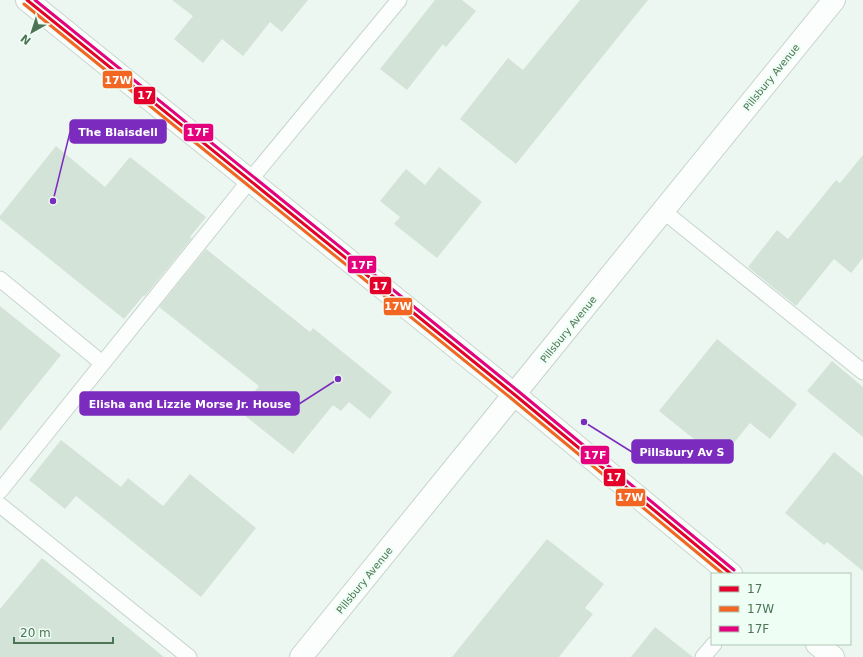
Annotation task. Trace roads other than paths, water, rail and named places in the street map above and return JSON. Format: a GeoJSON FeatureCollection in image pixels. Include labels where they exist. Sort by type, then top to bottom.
{"type":"FeatureCollection","features":[{"type":"Feature","properties":{"kind":"street"},"geometry":{"type":"LineString","coordinates":[[27,0],[515,395],[730,573]]}},
{"type":"Feature","properties":{"kind":"street","name":"Pillsbury Avenue"},"geometry":{"type":"LineString","coordinates":[[301,657],[515,395],[662,210],[834,0]]}},
{"type":"Feature","properties":{"kind":"street"},"geometry":{"type":"LineString","coordinates":[[818,645],[832,657]]}},
{"type":"Feature","properties":{"kind":"lane"},"geometry":{"type":"LineString","coordinates":[[0,491],[250,180],[399,0]]}},
{"type":"Feature","properties":{"kind":"lane"},"geometry":{"type":"LineString","coordinates":[[662,210],[863,372]]}},
{"type":"Feature","properties":{"kind":"lane"},"geometry":{"type":"LineString","coordinates":[[0,279],[102,363]]}},
{"type":"Feature","properties":{"kind":"lane"},"geometry":{"type":"LineString","coordinates":[[0,505],[190,657]]}},
{"type":"Feature","properties":{"kind":"lane"},"geometry":{"type":"LineString","coordinates":[[703,657],[713,645]]}},
{"type":"Feature","properties":{"kind":"place","name":"The Blaisdell"},"geometry":{"type":"Point","coordinates":[53,201]}},
{"type":"Feature","properties":{"kind":"place","name":"Elisha and Lizzie Morse Jr. House"},"geometry":{"type":"Point","coordinates":[338,379]}},
{"type":"Feature","properties":{"kind":"place","name":"Pillsbury Av S"},"geometry":{"type":"Point","coordinates":[584,422]}}]}
